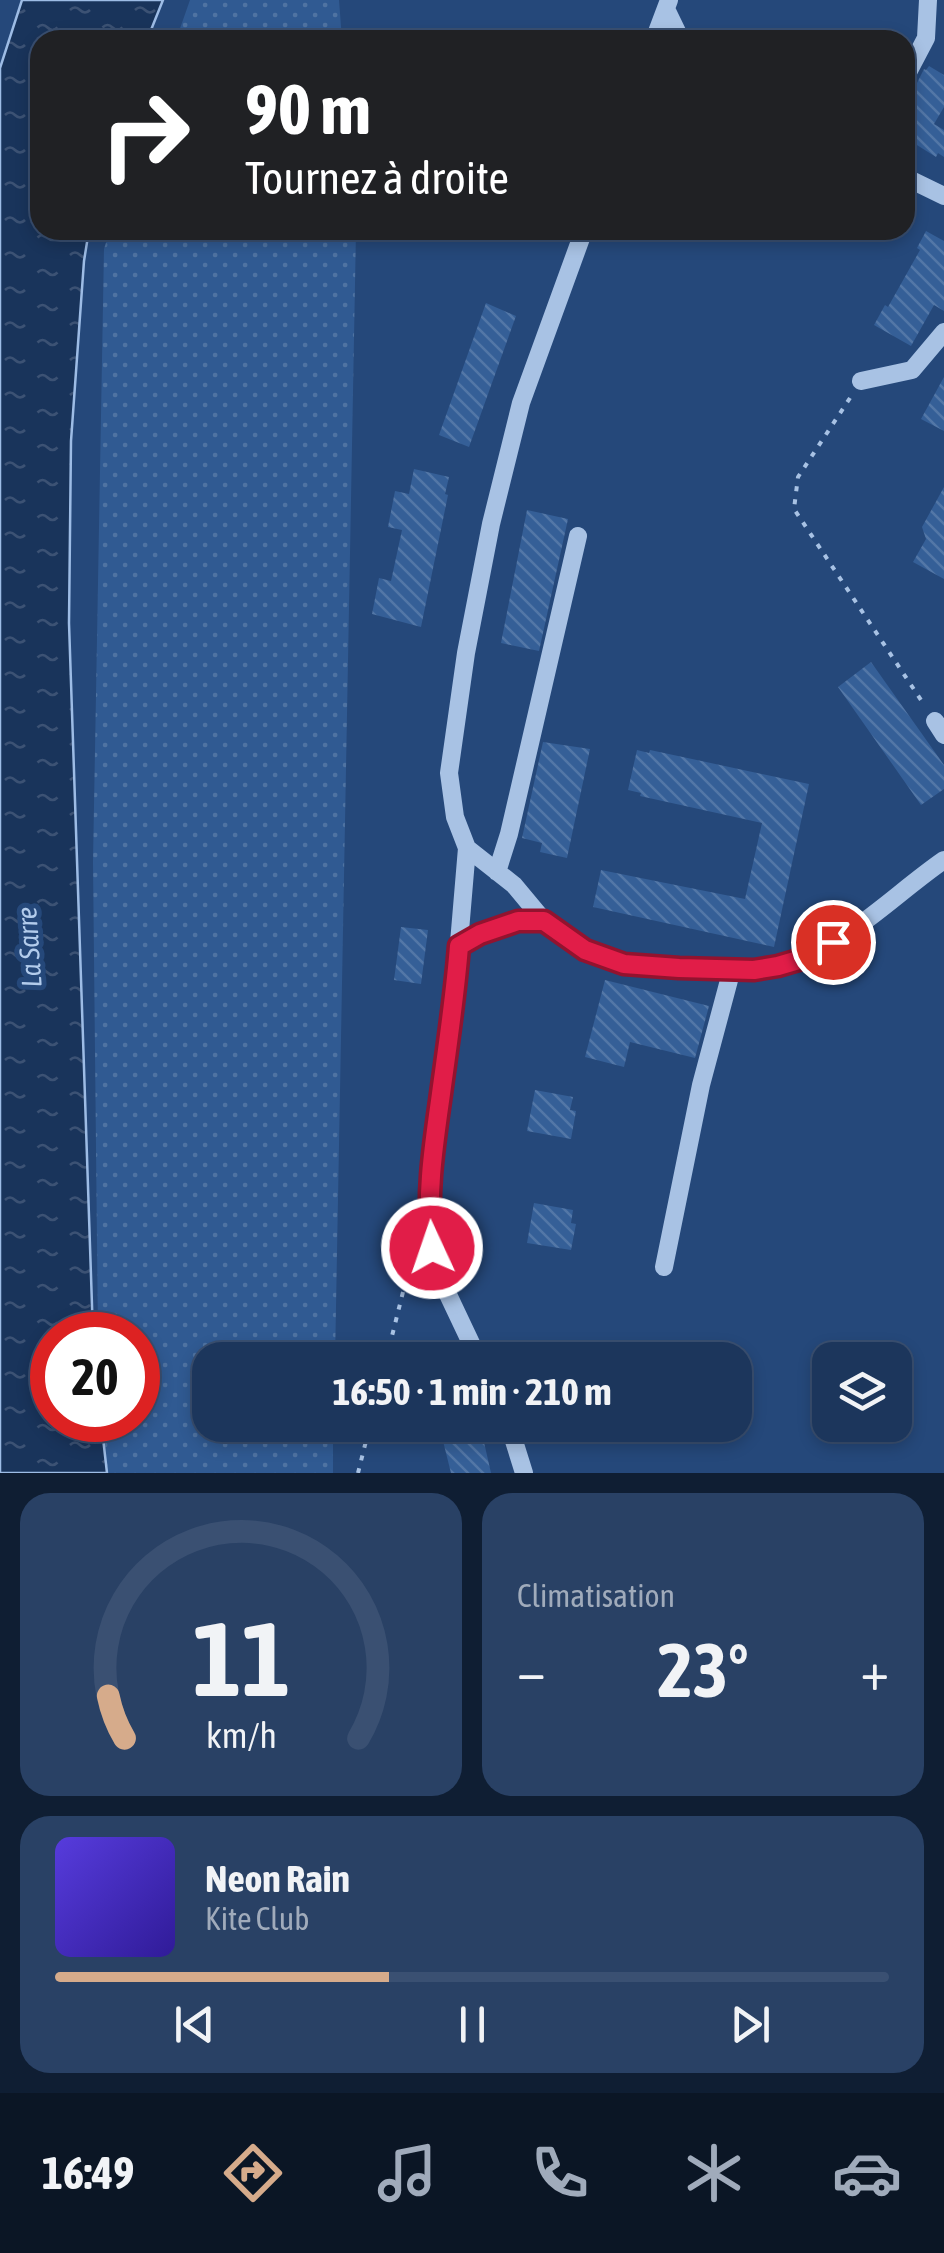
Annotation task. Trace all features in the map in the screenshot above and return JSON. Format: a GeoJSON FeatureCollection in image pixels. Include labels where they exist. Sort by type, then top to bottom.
{"type":"FeatureCollection","features":[{"type":"Feature","properties":{"kind":"lane"},"geometry":{"type":"LineString","coordinates":[[915,59],[926,38],[928,0]]}},
{"type":"Feature","properties":{"kind":"lane"},"geometry":{"type":"LineString","coordinates":[[658,30],[667,4]]}},
{"type":"Feature","properties":{"kind":"lane"},"geometry":{"type":"LineString","coordinates":[[667,4],[676,30]]}},
{"type":"Feature","properties":{"kind":"lane"},"geometry":{"type":"LineString","coordinates":[[915,182],[944,196]]}},
{"type":"Feature","properties":{"kind":"lane"},"geometry":{"type":"LineString","coordinates":[[580,240],[520,403],[490,524],[449,773],[454,818],[467,848],[514,885],[544,921],[585,950],[624,964],[754,970],[812,956],[944,860]]}},
{"type":"Feature","properties":{"kind":"lane"},"geometry":{"type":"LineString","coordinates":[[861,381],[912,370],[944,332]]}},
{"type":"Feature","properties":{"kind":"lane"},"geometry":{"type":"LineString","coordinates":[[497,872],[510,834],[578,536]]}},
{"type":"Feature","properties":{"kind":"lane"},"geometry":{"type":"LineString","coordinates":[[467,848],[455,990],[428,1216],[434,1265],[470,1342]]}},
{"type":"Feature","properties":{"kind":"lane"},"geometry":{"type":"LineString","coordinates":[[459,946],[518,921],[544,921]]}},
{"type":"Feature","properties":{"kind":"lane"},"geometry":{"type":"LineString","coordinates":[[664,1267],[701,1086],[732,969]]}},
{"type":"Feature","properties":{"kind":"lane"},"geometry":{"type":"LineString","coordinates":[[514,1442],[524,1473]]}},
{"type":"Feature","properties":{"kind":"path"},"geometry":{"type":"LineString","coordinates":[[861,381],[798,477],[794,510],[939,728]]}},
{"type":"Feature","properties":{"kind":"path"},"geometry":{"type":"LineString","coordinates":[[390,1342],[410,1264],[432,1248]]}},
{"type":"Feature","properties":{"kind":"path"},"geometry":{"type":"LineString","coordinates":[[358,1473],[366,1442]]}},
{"type":"Feature","properties":{"kind":"shaded area"},"geometry":{"type":"Polygon","coordinates":[[[190,0],[339,0],[341,30],[180,30],[190,0]]]}},
{"type":"Feature","properties":{"kind":"shaded area"},"geometry":{"type":"Polygon","coordinates":[[[107,240],[356,240],[335,1342],[192,1342],[192,1442],[333,1442],[333,1473],[93,1473],[94,1442],[160,1442],[160,1312],[98,1312],[93,862],[107,240]]]}},
{"type":"Feature","properties":{"kind":"water","name":"La Sarre"},"geometry":{"type":"Polygon","coordinates":[[[22,0],[163,0],[151,30],[30,30],[30,240],[87,240],[71,441],[69,623],[92,1312],[30,1312],[30,1442],[103,1442],[107,1473],[0,1473],[0,68],[22,0]]]}},
{"type":"Feature","properties":{"kind":"building"},"geometry":{"type":"Polygon","coordinates":[[[929,66],[944,75],[944,107],[934,124],[944,130],[944,157],[938,153],[936,157],[915,144],[915,87],[929,66]]]}},
{"type":"Feature","properties":{"kind":"building"},"geometry":{"type":"Polygon","coordinates":[[[926,231],[944,241],[944,311],[934,305],[911,346],[874,325],[920,250],[917,248],[926,231]]]}},
{"type":"Feature","properties":{"kind":"building"},"geometry":{"type":"Polygon","coordinates":[[[486,303],[516,316],[469,447],[439,435],[486,303]]]}},
{"type":"Feature","properties":{"kind":"building"},"geometry":{"type":"Polygon","coordinates":[[[944,377],[944,431],[921,419],[944,377]]]}},
{"type":"Feature","properties":{"kind":"building"},"geometry":{"type":"Polygon","coordinates":[[[414,469],[449,477],[421,627],[372,614],[379,578],[391,581],[402,530],[388,527],[395,491],[409,494],[414,469]]]}},
{"type":"Feature","properties":{"kind":"building"},"geometry":{"type":"Polygon","coordinates":[[[944,487],[944,579],[913,562],[926,539],[922,527],[944,487]]]}},
{"type":"Feature","properties":{"kind":"building"},"geometry":{"type":"Polygon","coordinates":[[[527,510],[568,519],[539,651],[501,643],[527,510]]]}},
{"type":"Feature","properties":{"kind":"building"},"geometry":{"type":"Polygon","coordinates":[[[871,662],[944,765],[944,789],[921,805],[838,687],[871,662]]]}},
{"type":"Feature","properties":{"kind":"building"},"geometry":{"type":"Polygon","coordinates":[[[543,742],[590,749],[567,858],[540,852],[542,843],[522,838],[543,742]]]}},
{"type":"Feature","properties":{"kind":"building"},"geometry":{"type":"Polygon","coordinates":[[[637,750],[809,784],[774,947],[593,907],[601,870],[745,899],[762,823],[628,790],[637,750]]]}},
{"type":"Feature","properties":{"kind":"building"},"geometry":{"type":"Polygon","coordinates":[[[401,927],[428,930],[421,984],[394,980],[401,927]]]}},
{"type":"Feature","properties":{"kind":"building"},"geometry":{"type":"Polygon","coordinates":[[[605,980],[709,1006],[695,1058],[630,1042],[624,1067],[585,1057],[605,980]]]}},
{"type":"Feature","properties":{"kind":"building"},"geometry":{"type":"Polygon","coordinates":[[[535,1090],[573,1097],[570,1110],[576,1111],[571,1139],[527,1131],[535,1090]]]}},
{"type":"Feature","properties":{"kind":"building"},"geometry":{"type":"Polygon","coordinates":[[[534,1203],[573,1210],[571,1223],[576,1224],[571,1250],[527,1243],[534,1203]]]}},
{"type":"Feature","properties":{"kind":"building"},"geometry":{"type":"Polygon","coordinates":[[[443,1442],[484,1442],[491,1473],[451,1473],[443,1442]]]}},
{"type":"Feature","properties":{"kind":"route"},"geometry":{"type":"LineString","coordinates":[[432,1248],[428,1216],[434,1141],[459,946],[518,921],[544,921],[585,950],[624,964],[754,970],[812,956],[833,942]]}}]}
